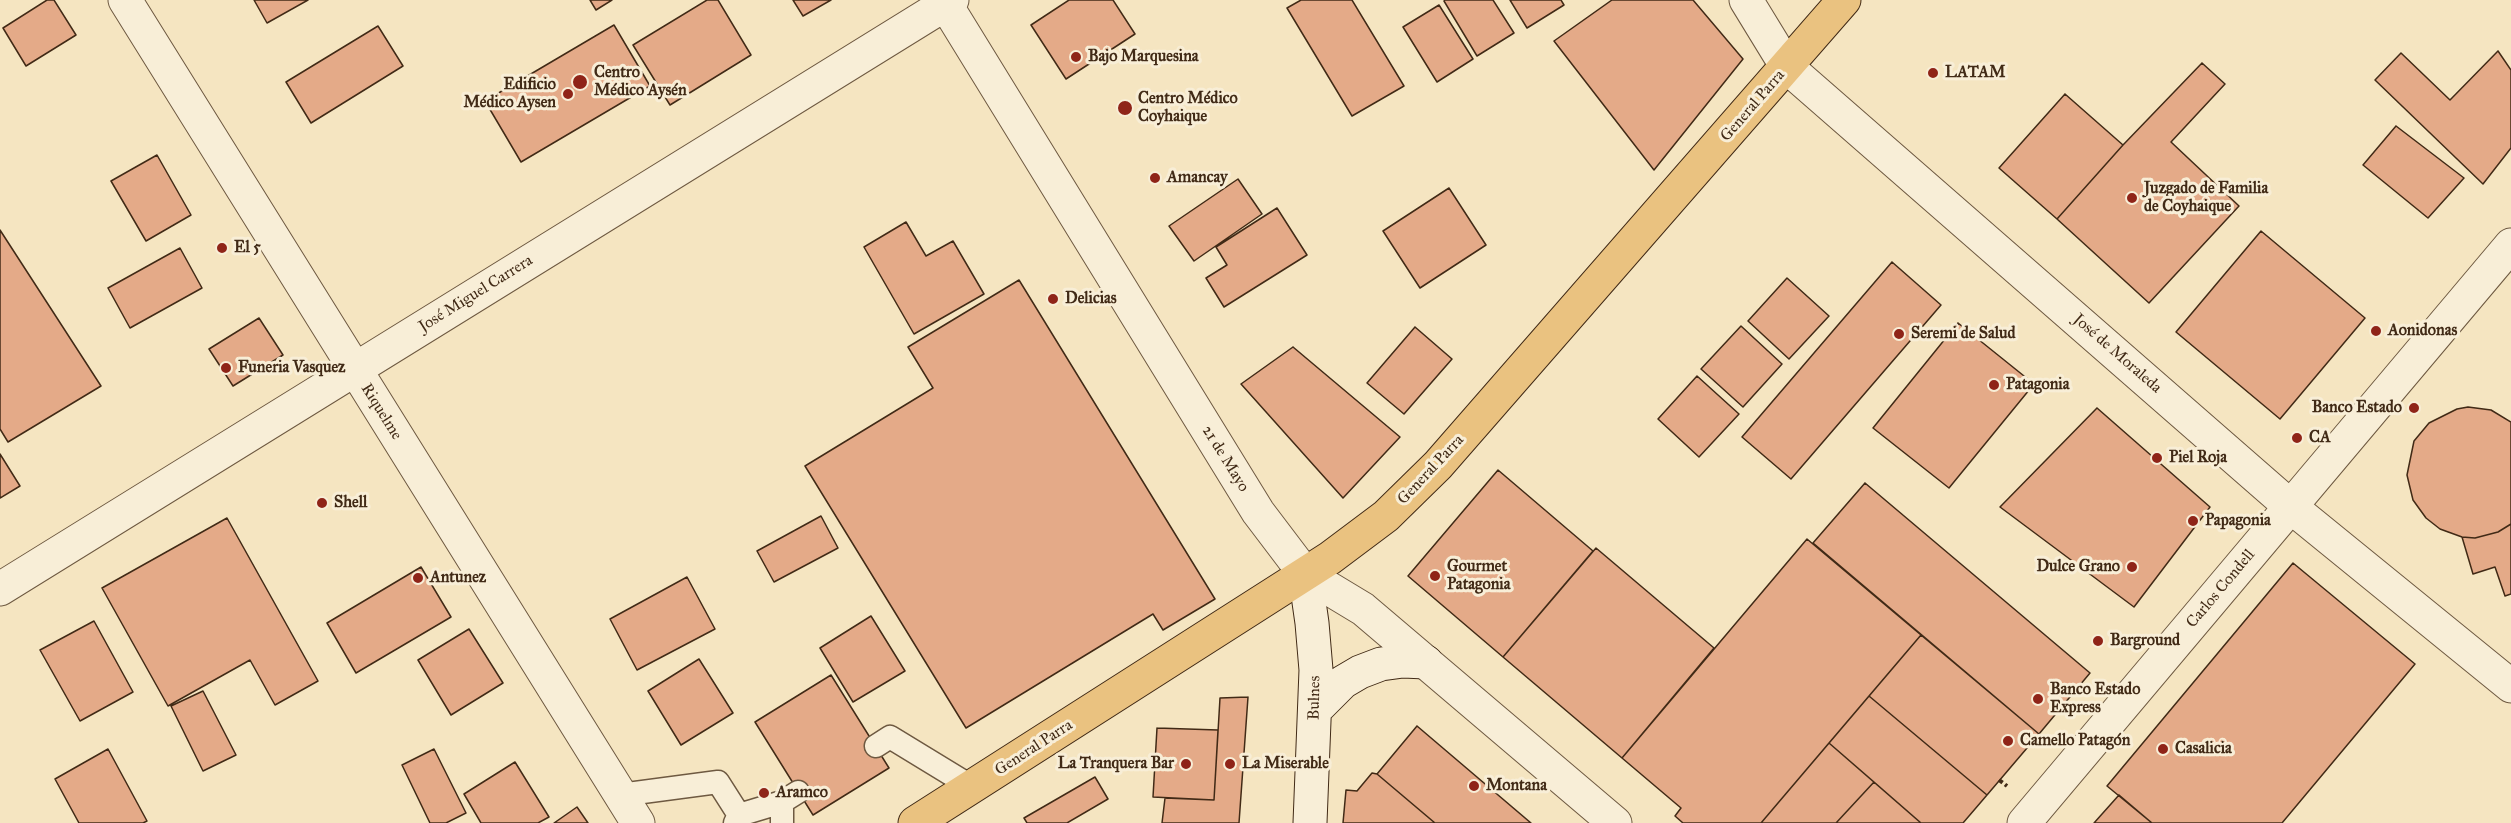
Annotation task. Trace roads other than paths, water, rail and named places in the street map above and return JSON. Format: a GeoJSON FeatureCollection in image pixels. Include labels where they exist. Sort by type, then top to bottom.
{"type":"FeatureCollection","features":[{"type":"Feature","properties":{"kind":"main road","name":"General Parra"},"geometry":{"type":"LineString","coordinates":[[915,823],[1305,574],[1359,538],[1413,492],[1844,0]]}},
{"type":"Feature","properties":{"kind":"street","name":"Riquelme"},"geometry":{"type":"LineString","coordinates":[[125,0],[638,823]]}},
{"type":"Feature","properties":{"kind":"street","name":"José de Moraleda"},"geometry":{"type":"LineString","coordinates":[[1746,0],[1787,67],[2291,507],[2511,686]]}},
{"type":"Feature","properties":{"kind":"street","name":"José Miguel Carrera"},"geometry":{"type":"LineString","coordinates":[[0,589],[947,1]]}},
{"type":"Feature","properties":{"kind":"street","name":"21 de Mayo"},"geometry":{"type":"LineString","coordinates":[[947,1],[1258,512],[1305,574],[1363,609],[1615,823]]}},
{"type":"Feature","properties":{"kind":"street","name":"Carlos Condell"},"geometry":{"type":"LineString","coordinates":[[2024,823],[2511,244]]}},
{"type":"Feature","properties":{"kind":"street","name":"Bulnes"},"geometry":{"type":"LineString","coordinates":[[1305,574],[1316,670],[1310,823]]}},
{"type":"Feature","properties":{"kind":"street"},"geometry":{"type":"LineString","coordinates":[[1315,710],[1343,682],[1360,672],[1381,664],[1403,661],[1426,662]]}},
{"type":"Feature","properties":{"kind":"lane"},"geometry":{"type":"LineString","coordinates":[[876,746],[890,737],[972,788]]}},
{"type":"Feature","properties":{"kind":"lane"},"geometry":{"type":"LineString","coordinates":[[620,795],[718,782],[737,819],[788,806]]}},
{"type":"Feature","properties":{"kind":"place","name":"Bajo Marquesina"},"geometry":{"type":"Point","coordinates":[1076,57]}},
{"type":"Feature","properties":{"kind":"place","name":"LATAM"},"geometry":{"type":"Point","coordinates":[1933,73]}},
{"type":"Feature","properties":{"kind":"place","name":"Centro Médico Aysén"},"geometry":{"type":"Point","coordinates":[580,82]}},
{"type":"Feature","properties":{"kind":"place","name":"Edificio Médico Aysen"},"geometry":{"type":"Point","coordinates":[568,94]}},
{"type":"Feature","properties":{"kind":"place","name":"Centro Médico Coyhaique"},"geometry":{"type":"Point","coordinates":[1125,108]}},
{"type":"Feature","properties":{"kind":"place","name":"Amancay"},"geometry":{"type":"Point","coordinates":[1155,178]}},
{"type":"Feature","properties":{"kind":"place","name":"Juzgado de Familia de Coyhaique"},"geometry":{"type":"Point","coordinates":[2132,198]}},
{"type":"Feature","properties":{"kind":"place","name":"El 5"},"geometry":{"type":"Point","coordinates":[222,248]}},
{"type":"Feature","properties":{"kind":"place","name":"Delicias"},"geometry":{"type":"Point","coordinates":[1053,299]}},
{"type":"Feature","properties":{"kind":"place","name":"Aonidonas"},"geometry":{"type":"Point","coordinates":[2376,331]}},
{"type":"Feature","properties":{"kind":"place","name":"Seremi de Salud"},"geometry":{"type":"Point","coordinates":[1899,334]}},
{"type":"Feature","properties":{"kind":"place","name":"Funeria Vasquez"},"geometry":{"type":"Point","coordinates":[226,368]}},
{"type":"Feature","properties":{"kind":"place","name":"Patagonia"},"geometry":{"type":"Point","coordinates":[1994,385]}},
{"type":"Feature","properties":{"kind":"place","name":"Banco Estado"},"geometry":{"type":"Point","coordinates":[2414,408]}},
{"type":"Feature","properties":{"kind":"place","name":"CA"},"geometry":{"type":"Point","coordinates":[2297,438]}},
{"type":"Feature","properties":{"kind":"place","name":"Piel Roja"},"geometry":{"type":"Point","coordinates":[2157,458]}},
{"type":"Feature","properties":{"kind":"place","name":"Shell"},"geometry":{"type":"Point","coordinates":[322,503]}},
{"type":"Feature","properties":{"kind":"place","name":"Papagonia"},"geometry":{"type":"Point","coordinates":[2193,521]}},
{"type":"Feature","properties":{"kind":"place","name":"Dulce Grano"},"geometry":{"type":"Point","coordinates":[2132,567]}},
{"type":"Feature","properties":{"kind":"place","name":"Gourmet Patagonia"},"geometry":{"type":"Point","coordinates":[1435,576]}},
{"type":"Feature","properties":{"kind":"place","name":"Antunez"},"geometry":{"type":"Point","coordinates":[418,578]}},
{"type":"Feature","properties":{"kind":"place","name":"Barground"},"geometry":{"type":"Point","coordinates":[2098,641]}},
{"type":"Feature","properties":{"kind":"place","name":"Banco Estado Express"},"geometry":{"type":"Point","coordinates":[2038,699]}},
{"type":"Feature","properties":{"kind":"place","name":"Camello Patagón"},"geometry":{"type":"Point","coordinates":[2008,741]}},
{"type":"Feature","properties":{"kind":"place","name":"Casalicia"},"geometry":{"type":"Point","coordinates":[2163,749]}},
{"type":"Feature","properties":{"kind":"place","name":"La Tranquera Bar"},"geometry":{"type":"Point","coordinates":[1186,764]}},
{"type":"Feature","properties":{"kind":"place","name":"La Miserable"},"geometry":{"type":"Point","coordinates":[1230,764]}},
{"type":"Feature","properties":{"kind":"place","name":"Montana"},"geometry":{"type":"Point","coordinates":[1474,786]}},
{"type":"Feature","properties":{"kind":"place","name":"Aramco"},"geometry":{"type":"Point","coordinates":[764,793]}}]}
